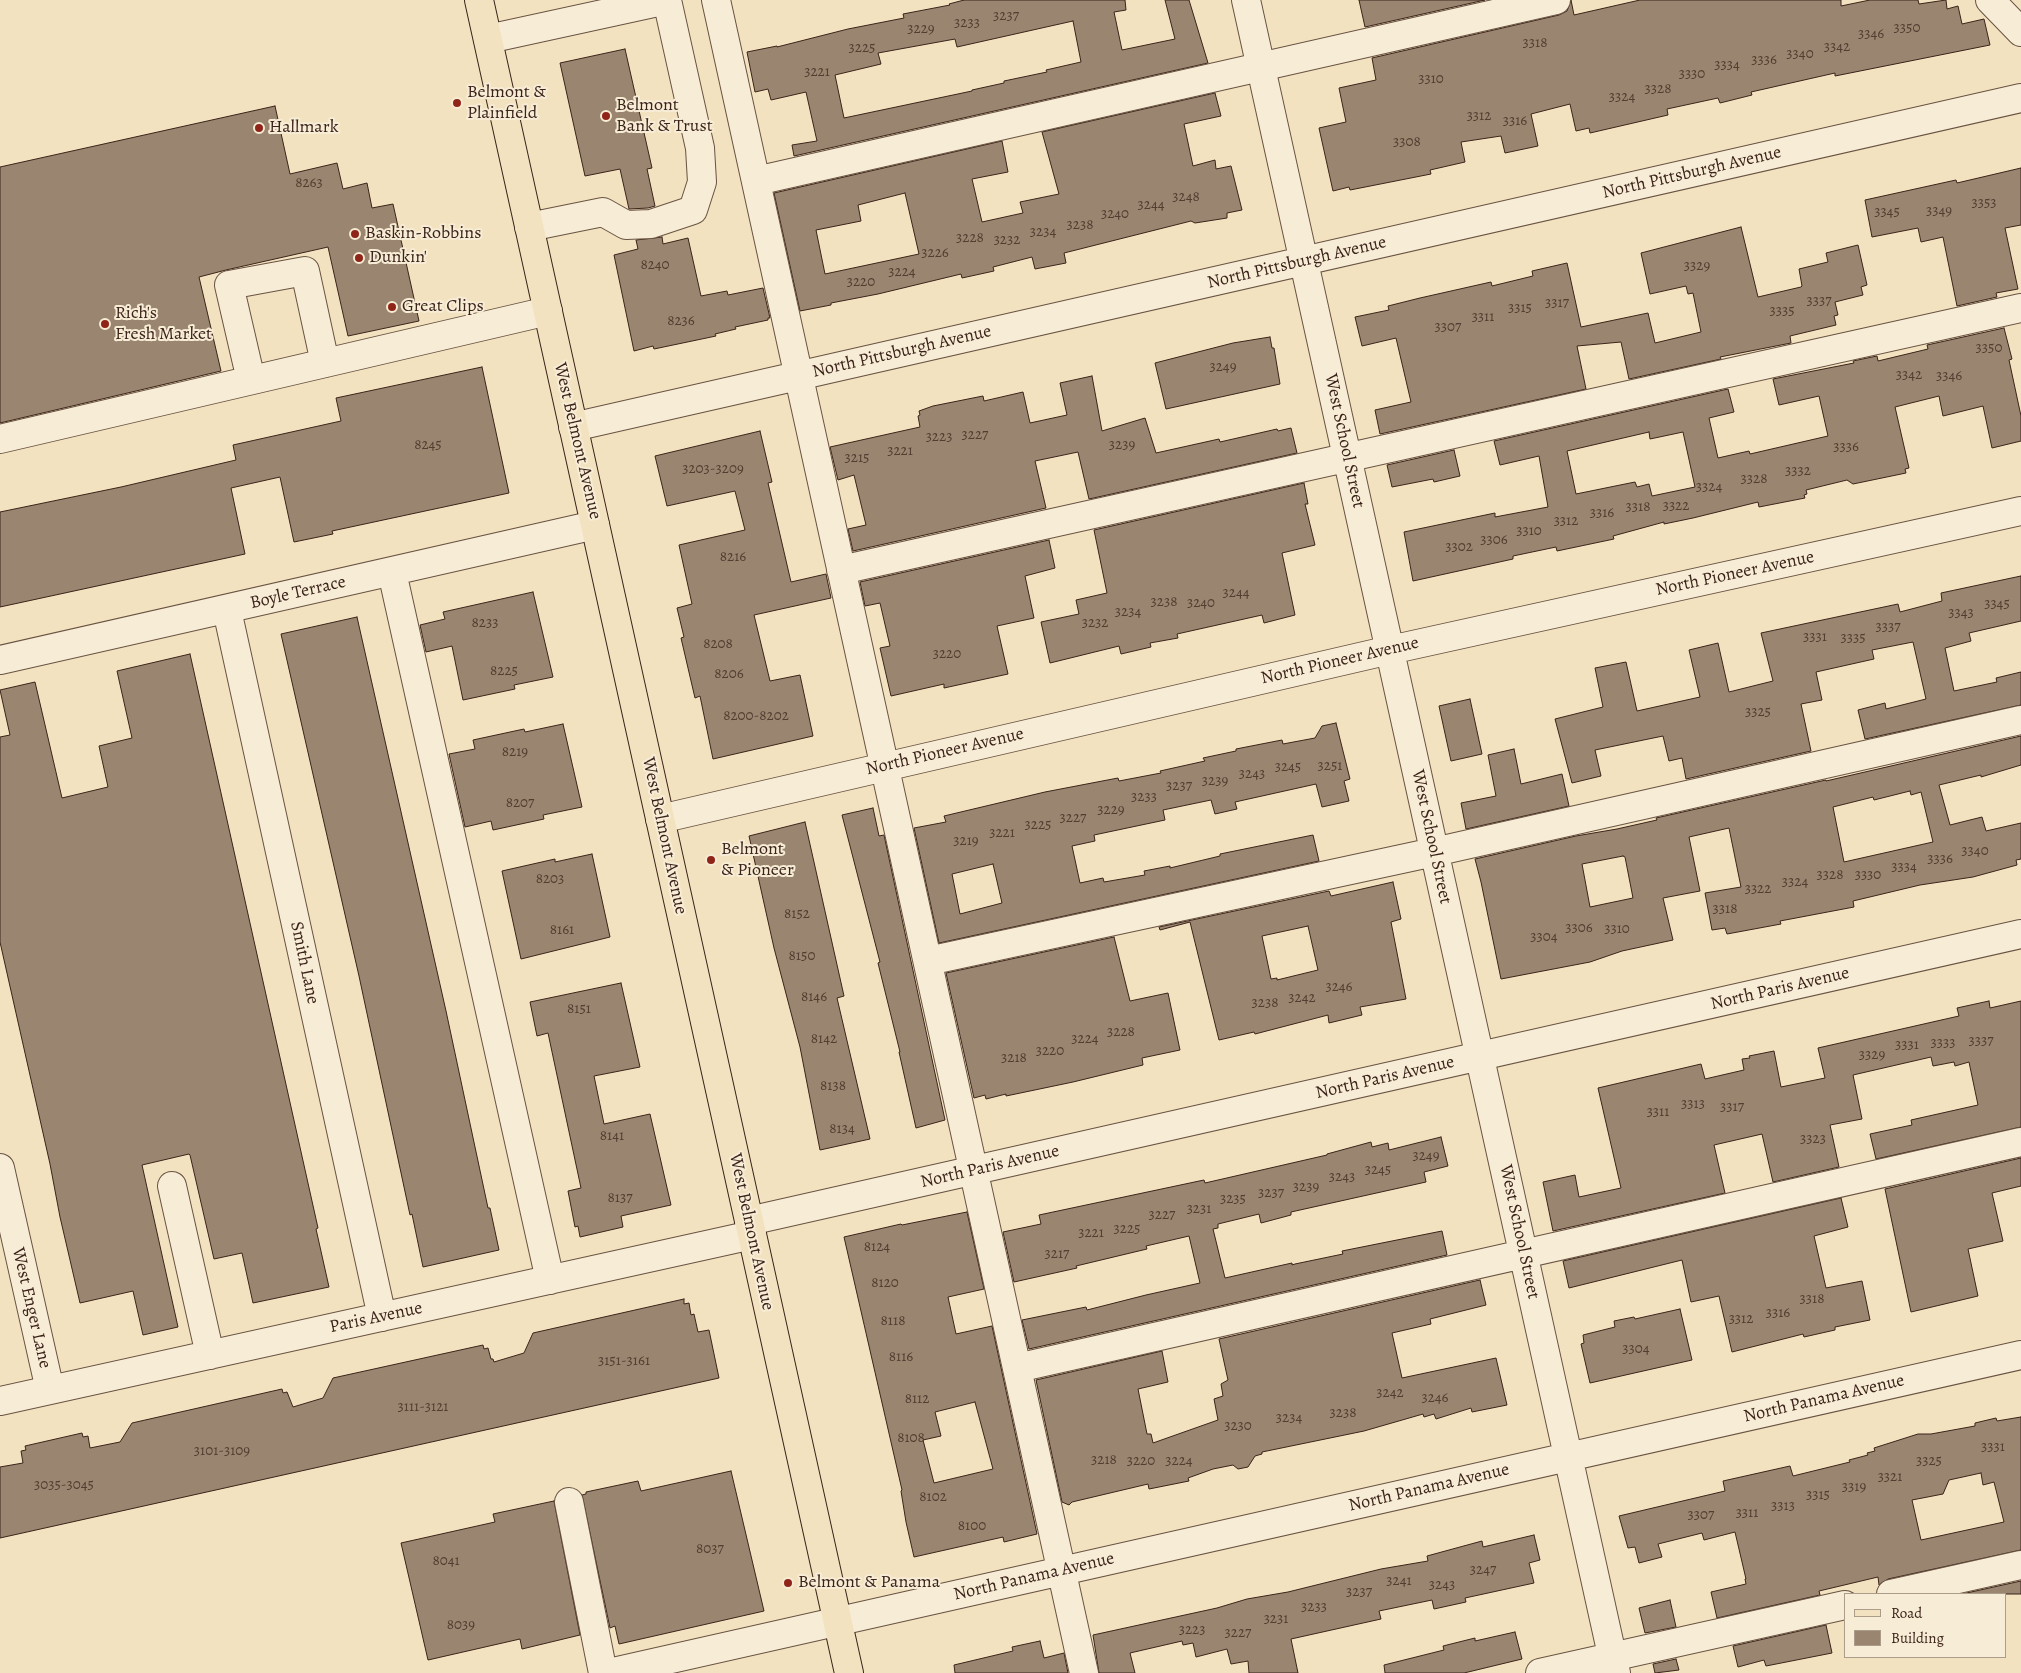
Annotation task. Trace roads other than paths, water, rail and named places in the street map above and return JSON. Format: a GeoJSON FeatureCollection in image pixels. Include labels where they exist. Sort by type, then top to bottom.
{"type":"FeatureCollection","features":[{"type":"Feature","properties":{"kind":"main road","name":"West Belmont Avenue"},"geometry":{"type":"LineString","coordinates":[[479,0],[849,1673]]}},
{"type":"Feature","properties":{"kind":"street"},"geometry":{"type":"LineString","coordinates":[[488,39],[667,0],[700,148],[702,182],[693,210],[651,224],[626,225],[603,212],[529,227]]}},
{"type":"Feature","properties":{"kind":"street"},"geometry":{"type":"LineString","coordinates":[[716,0],[1084,1673]]}},
{"type":"Feature","properties":{"kind":"street","name":"West School Street"},"geometry":{"type":"LineString","coordinates":[[1246,0],[1615,1665]]}},
{"type":"Feature","properties":{"kind":"street"},"geometry":{"type":"LineString","coordinates":[[756,181],[1556,0]]}},
{"type":"Feature","properties":{"kind":"street"},"geometry":{"type":"LineString","coordinates":[[1990,0],[2021,32]]}},
{"type":"Feature","properties":{"kind":"street","name":"North Pittsburgh Avenue"},"geometry":{"type":"LineString","coordinates":[[573,427],[2021,98]]}},
{"type":"Feature","properties":{"kind":"street"},"geometry":{"type":"LineString","coordinates":[[251,380],[229,285],[305,271],[325,363]]}},
{"type":"Feature","properties":{"kind":"street"},"geometry":{"type":"LineString","coordinates":[[842,570],[2021,308]]}},
{"type":"Feature","properties":{"kind":"street"},"geometry":{"type":"LineString","coordinates":[[0,439],[548,310]]}},
{"type":"Feature","properties":{"kind":"street","name":"North Pioneer Avenue"},"geometry":{"type":"LineString","coordinates":[[660,819],[1390,650],[2021,511]]}},
{"type":"Feature","properties":{"kind":"street","name":"Boyle Terrace"},"geometry":{"type":"LineString","coordinates":[[0,660],[595,525]]}},
{"type":"Feature","properties":{"kind":"street"},"geometry":{"type":"LineString","coordinates":[[392,572],[550,1280]]}},
{"type":"Feature","properties":{"kind":"street","name":"Smith Lane"},"geometry":{"type":"LineString","coordinates":[[227,610],[382,1317]]}},
{"type":"Feature","properties":{"kind":"street"},"geometry":{"type":"LineString","coordinates":[[928,961],[1434,852],[2021,720]]}},
{"type":"Feature","properties":{"kind":"street","name":"North Paris Avenue"},"geometry":{"type":"LineString","coordinates":[[750,1228],[973,1171],[2021,934]]}},
{"type":"Feature","properties":{"kind":"street"},"geometry":{"type":"LineString","coordinates":[[1017,1368],[1524,1256],[2021,1142]]}},
{"type":"Feature","properties":{"kind":"street","name":"West Enger Lane"},"geometry":{"type":"LineString","coordinates":[[0,1168],[50,1390]]}},
{"type":"Feature","properties":{"kind":"street"},"geometry":{"type":"LineString","coordinates":[[172,1186],[210,1354]]}},
{"type":"Feature","properties":{"kind":"street","name":"Paris Avenue"},"geometry":{"type":"LineString","coordinates":[[0,1401],[550,1280],[750,1228]]}},
{"type":"Feature","properties":{"kind":"street","name":"North Panama Avenue"},"geometry":{"type":"LineString","coordinates":[[609,1673],[2021,1355]]}},
{"type":"Feature","properties":{"kind":"street"},"geometry":{"type":"LineString","coordinates":[[568,1502],[604,1673]]}},
{"type":"Feature","properties":{"kind":"street"},"geometry":{"type":"LineString","coordinates":[[1895,1593],[2021,1565]]}},
{"type":"Feature","properties":{"kind":"street"},"geometry":{"type":"LineString","coordinates":[[1540,1673],[1615,1665],[1844,1604]]}},
{"type":"Feature","properties":{"kind":"place","name":"Belmont & Plainfield"},"geometry":{"type":"Point","coordinates":[457,103]}},
{"type":"Feature","properties":{"kind":"place","name":"Belmont Bank & Trust"},"geometry":{"type":"Point","coordinates":[606,116]}},
{"type":"Feature","properties":{"kind":"place","name":"Hallmark"},"geometry":{"type":"Point","coordinates":[259,128]}},
{"type":"Feature","properties":{"kind":"place","name":"Baskin-Robbins"},"geometry":{"type":"Point","coordinates":[355,234]}},
{"type":"Feature","properties":{"kind":"place","name":"Dunkin'"},"geometry":{"type":"Point","coordinates":[359,258]}},
{"type":"Feature","properties":{"kind":"place","name":"Great Clips"},"geometry":{"type":"Point","coordinates":[392,307]}},
{"type":"Feature","properties":{"kind":"place","name":"Rich's Fresh Market"},"geometry":{"type":"Point","coordinates":[105,324]}},
{"type":"Feature","properties":{"kind":"place","name":"Belmont & Pioneer"},"geometry":{"type":"Point","coordinates":[711,860]}},
{"type":"Feature","properties":{"kind":"place","name":"Belmont & Panama"},"geometry":{"type":"Point","coordinates":[788,1583]}}]}
